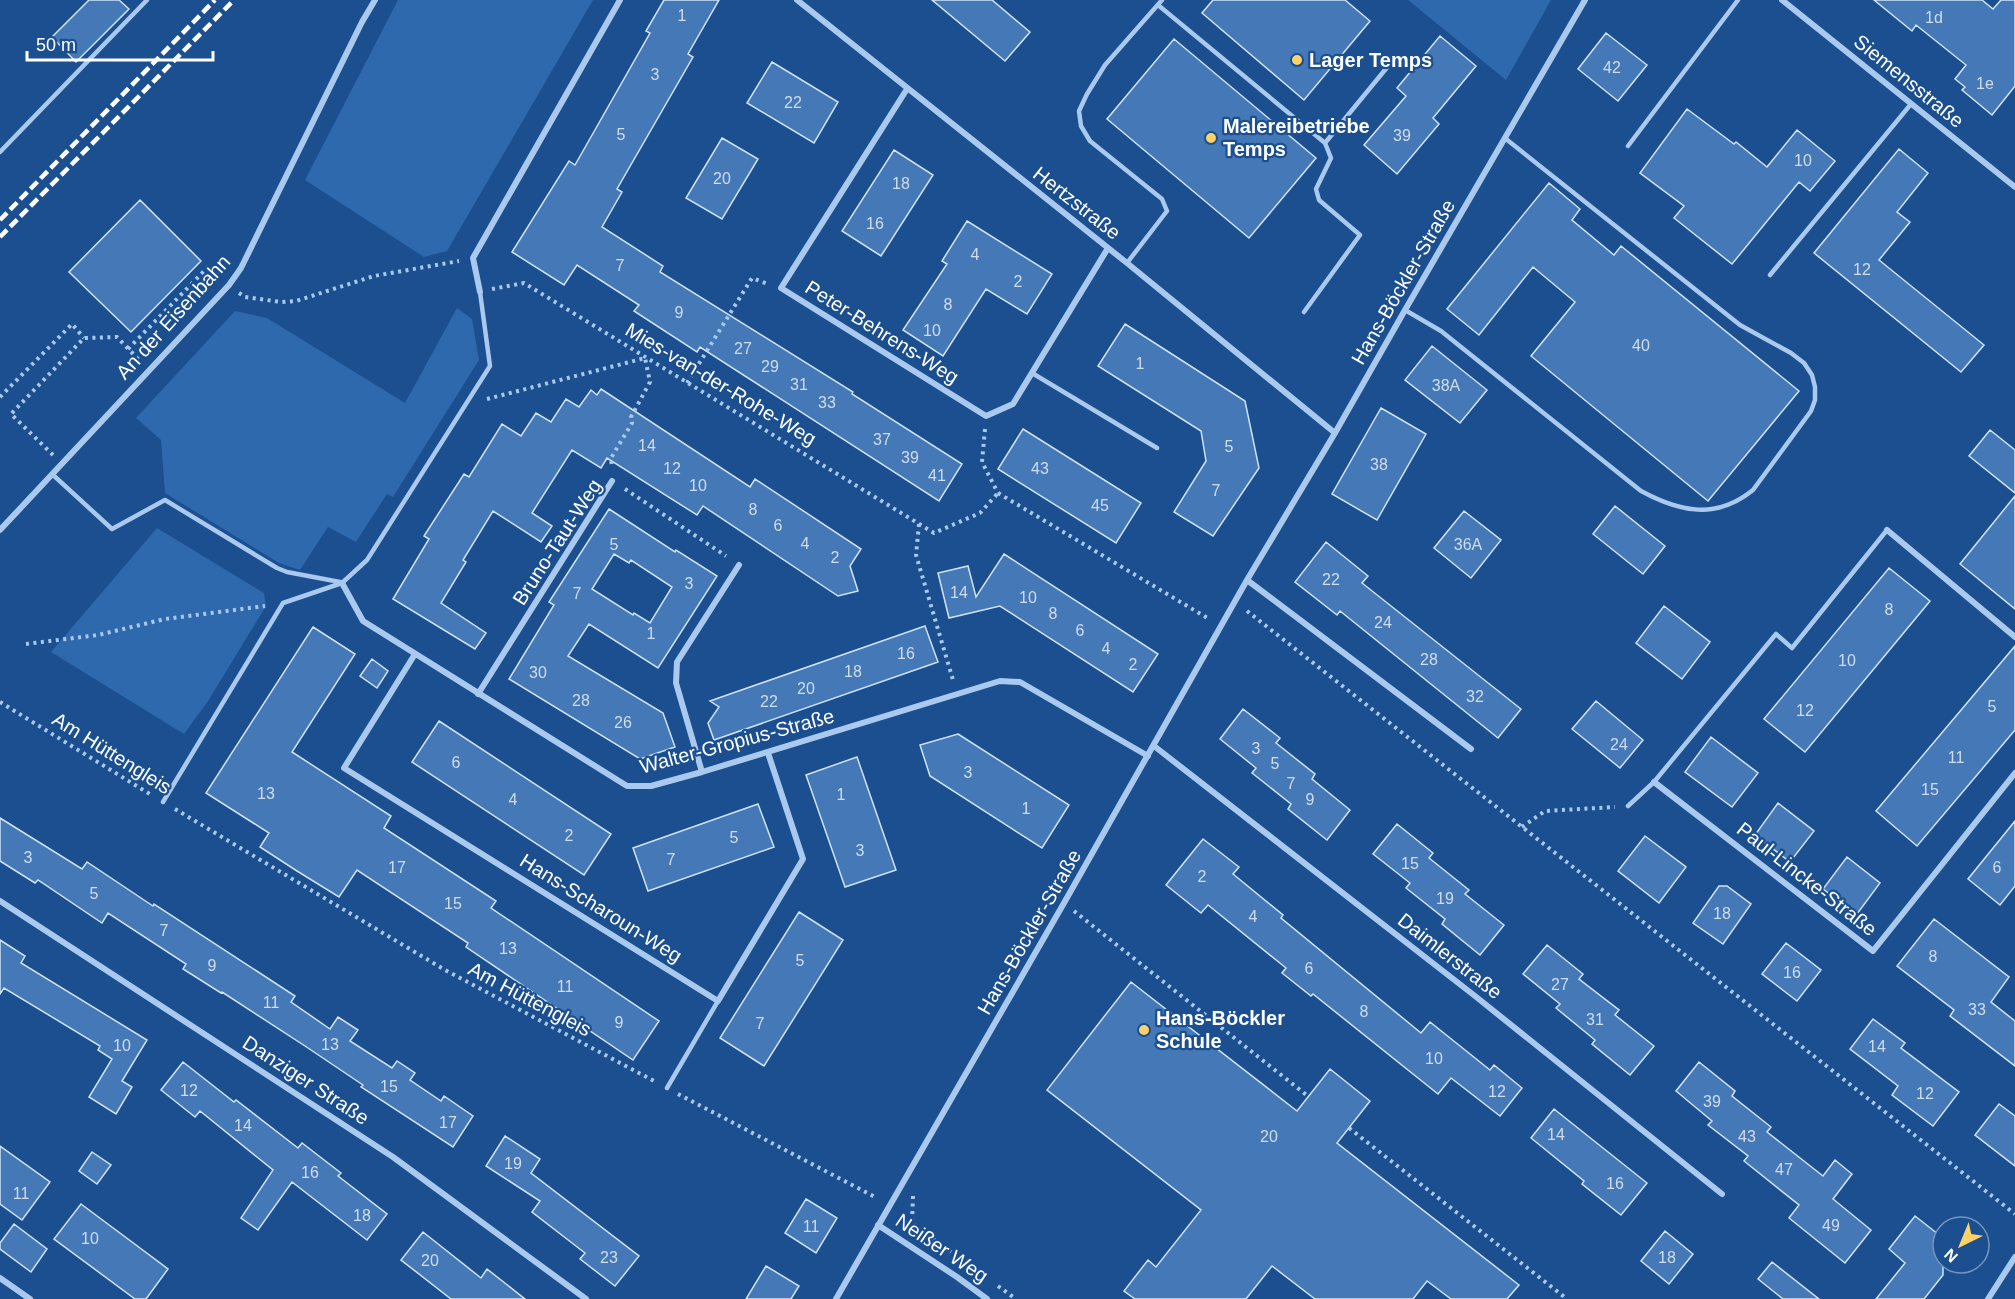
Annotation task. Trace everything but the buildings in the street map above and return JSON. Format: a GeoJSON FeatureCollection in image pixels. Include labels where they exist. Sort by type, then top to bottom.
{"type":"FeatureCollection","features":[{"type":"Feature","properties":{"kind":"street","name":"An der Eisenbahn"},"geometry":{"type":"LineString","coordinates":[[0,530],[229,285],[241,268],[375,0]]}},
{"type":"Feature","properties":{"kind":"street"},"geometry":{"type":"LineString","coordinates":[[480,291],[473,258],[620,0]]}},
{"type":"Feature","properties":{"kind":"street","name":"Hertzstraße"},"geometry":{"type":"LineString","coordinates":[[797,0],[1127,263],[1335,433]]}},
{"type":"Feature","properties":{"kind":"street","name":"Hans-Böckler-Straße"},"geometry":{"type":"LineString","coordinates":[[836,1299],[1235,602],[1585,0]]}},
{"type":"Feature","properties":{"kind":"street","name":"Siemensstraße"},"geometry":{"type":"LineString","coordinates":[[1782,0],[2015,187]]}},
{"type":"Feature","properties":{"kind":"street","name":"Peter-Behrens-Weg"},"geometry":{"type":"LineString","coordinates":[[907,89],[781,288],[986,416]]}},
{"type":"Feature","properties":{"kind":"street"},"geometry":{"type":"LineString","coordinates":[[986,416],[1012,404],[1108,248]]}},
{"type":"Feature","properties":{"kind":"street","name":"Bruno-Taut-Weg"},"geometry":{"type":"LineString","coordinates":[[478,694],[612,481]]}},
{"type":"Feature","properties":{"kind":"street"},"geometry":{"type":"LineString","coordinates":[[1887,530],[2015,637]]}},
{"type":"Feature","properties":{"kind":"street"},"geometry":{"type":"LineString","coordinates":[[702,772],[676,682],[677,662],[739,565]]}},
{"type":"Feature","properties":{"kind":"street"},"geometry":{"type":"LineString","coordinates":[[1248,580],[1471,749]]}},
{"type":"Feature","properties":{"kind":"street","name":"Walter-Gropius-Straße"},"geometry":{"type":"LineString","coordinates":[[342,583],[363,621],[627,786],[651,786],[702,772],[1000,681],[1020,682],[1148,756]]}},
{"type":"Feature","properties":{"kind":"street","name":"Hans-Scharoun-Weg"},"geometry":{"type":"LineString","coordinates":[[415,654],[345,768],[718,1001]]}},
{"type":"Feature","properties":{"kind":"street","name":"Daimlerstraße"},"geometry":{"type":"LineString","coordinates":[[1154,746],[1475,996],[1722,1194]]}},
{"type":"Feature","properties":{"kind":"street"},"geometry":{"type":"LineString","coordinates":[[718,1001],[803,859],[768,753]]}},
{"type":"Feature","properties":{"kind":"street","name":"Paul-Lincke-Straße"},"geometry":{"type":"LineString","coordinates":[[1654,782],[1873,951],[2015,773]]}},
{"type":"Feature","properties":{"kind":"street","name":"Danziger Straße"},"geometry":{"type":"LineString","coordinates":[[0,901],[393,1157],[586,1299]]}},
{"type":"Feature","properties":{"kind":"street","name":"Neißer Weg"},"geometry":{"type":"LineString","coordinates":[[878,1225],[987,1299]]}},
{"type":"Feature","properties":{"kind":"street"},"geometry":{"type":"LineString","coordinates":[[1988,1299],[2015,1257]]}},
{"type":"Feature","properties":{"kind":"street"},"geometry":{"type":"LineString","coordinates":[[0,1278],[30,1299]]}},
{"type":"Feature","properties":{"kind":"lane"},"geometry":{"type":"LineString","coordinates":[[0,152],[147,0]]}},
{"type":"Feature","properties":{"kind":"lane"},"geometry":{"type":"LineString","coordinates":[[1628,146],[1738,0]]}},
{"type":"Feature","properties":{"kind":"lane"},"geometry":{"type":"LineString","coordinates":[[1127,263],[1167,211],[1162,199],[1090,141],[1081,126],[1079,111],[1105,65],[1160,2],[1325,143],[1331,158],[1316,189],[1319,200],[1360,235],[1304,312]]}},
{"type":"Feature","properties":{"kind":"lane"},"geometry":{"type":"LineString","coordinates":[[1325,143],[1389,65]]}},
{"type":"Feature","properties":{"kind":"lane"},"geometry":{"type":"LineString","coordinates":[[1770,276],[1911,104]]}},
{"type":"Feature","properties":{"kind":"lane"},"geometry":{"type":"LineString","coordinates":[[1405,310],[1441,331],[1641,490],[1660,501],[1680,508],[1704,510],[1741,500],[1753,490],[1811,411],[1815,400],[1815,387],[1812,375],[1804,363],[1791,353],[1740,325],[1506,139]]}},
{"type":"Feature","properties":{"kind":"lane"},"geometry":{"type":"LineString","coordinates":[[163,802],[283,603],[342,583],[367,560],[490,366],[480,291]]}},
{"type":"Feature","properties":{"kind":"lane"},"geometry":{"type":"LineString","coordinates":[[1032,373],[1157,448]]}},
{"type":"Feature","properties":{"kind":"lane"},"geometry":{"type":"LineString","coordinates":[[52,474],[112,529],[165,500],[277,568],[342,583]]}},
{"type":"Feature","properties":{"kind":"lane"},"geometry":{"type":"LineString","coordinates":[[1628,806],[1654,782],[1776,634],[1792,648],[1887,530]]}},
{"type":"Feature","properties":{"kind":"lane"},"geometry":{"type":"LineString","coordinates":[[667,1088],[718,1001]]}},
{"type":"Feature","properties":{"kind":"path"},"geometry":{"type":"LineString","coordinates":[[62,464],[11,414],[84,338],[117,337],[128,349],[209,266],[245,297],[281,302],[296,301],[374,276],[473,258]]}},
{"type":"Feature","properties":{"kind":"path"},"geometry":{"type":"LineString","coordinates":[[687,383],[752,278],[781,288]]}},
{"type":"Feature","properties":{"kind":"path","name":"Mies-van-der-Rohe-Weg"},"geometry":{"type":"LineString","coordinates":[[480,291],[524,283],[934,533],[980,513],[998,493]]}},
{"type":"Feature","properties":{"kind":"path"},"geometry":{"type":"LineString","coordinates":[[0,397],[72,324],[84,338]]}},
{"type":"Feature","properties":{"kind":"path"},"geometry":{"type":"LineString","coordinates":[[464,405],[645,358],[650,382],[631,417],[632,423],[611,458],[612,481]]}},
{"type":"Feature","properties":{"kind":"path"},"geometry":{"type":"LineString","coordinates":[[986,416],[982,462],[998,493],[1222,627]]}},
{"type":"Feature","properties":{"kind":"path","name":"Bruno-Taut-Weg"},"geometry":{"type":"LineString","coordinates":[[612,481],[739,565]]}},
{"type":"Feature","properties":{"kind":"path"},"geometry":{"type":"LineString","coordinates":[[919,524],[916,555],[957,694]]}},
{"type":"Feature","properties":{"kind":"path"},"geometry":{"type":"LineString","coordinates":[[1235,602],[2015,1214]]}},
{"type":"Feature","properties":{"kind":"path"},"geometry":{"type":"LineString","coordinates":[[26,644],[98,635],[165,619],[283,603]]}},
{"type":"Feature","properties":{"kind":"path","name":"Am Hüttengleis"},"geometry":{"type":"LineString","coordinates":[[0,702],[445,970],[875,1198],[887,1179],[901,1187]]}},
{"type":"Feature","properties":{"kind":"path"},"geometry":{"type":"LineString","coordinates":[[1522,827],[1545,811],[1628,806]]}},
{"type":"Feature","properties":{"kind":"path"},"geometry":{"type":"LineString","coordinates":[[1064,903],[1309,1097]]}},
{"type":"Feature","properties":{"kind":"path"},"geometry":{"type":"LineString","coordinates":[[1349,1128],[1568,1299]]}},
{"type":"Feature","properties":{"kind":"path"},"geometry":{"type":"LineString","coordinates":[[901,1187],[914,1196],[912,1224],[959,1258]]}},
{"type":"Feature","properties":{"kind":"path"},"geometry":{"type":"LineString","coordinates":[[997,1285],[1016,1299]]}},
{"type":"Feature","properties":{"kind":"shaded area"},"geometry":{"type":"Polygon","coordinates":[[[398,0],[593,0],[447,251],[424,257],[305,180],[398,0]]]}},
{"type":"Feature","properties":{"kind":"shaded area"},"geometry":{"type":"Polygon","coordinates":[[[1408,0],[1551,0],[1506,80],[1408,0]]]}},
{"type":"Feature","properties":{"kind":"shaded area"},"geometry":{"type":"Polygon","coordinates":[[[457,308],[472,319],[479,360],[393,497],[387,494],[356,542],[328,527],[300,570],[279,563],[165,493],[161,440],[136,418],[235,311],[267,318],[405,403],[457,308]]]}},
{"type":"Feature","properties":{"kind":"shaded area"},"geometry":{"type":"Polygon","coordinates":[[[157,528],[264,593],[266,606],[208,701],[184,734],[51,652],[157,528]]]}},
{"type":"Feature","properties":{"kind":"railway"},"geometry":{"type":"LineString","coordinates":[[0,220],[215,0]]}},
{"type":"Feature","properties":{"kind":"railway"},"geometry":{"type":"LineString","coordinates":[[0,237],[234,0]]}},
{"type":"Feature","properties":{"kind":"place","name":"Lager Temps"},"geometry":{"type":"Point","coordinates":[1297,60]}},
{"type":"Feature","properties":{"kind":"place","name":"Malereibetriebe Temps"},"geometry":{"type":"Point","coordinates":[1211,138]}},
{"type":"Feature","properties":{"kind":"place","name":"Hans-Böckler Schule"},"geometry":{"type":"Point","coordinates":[1144,1030]}}]}
